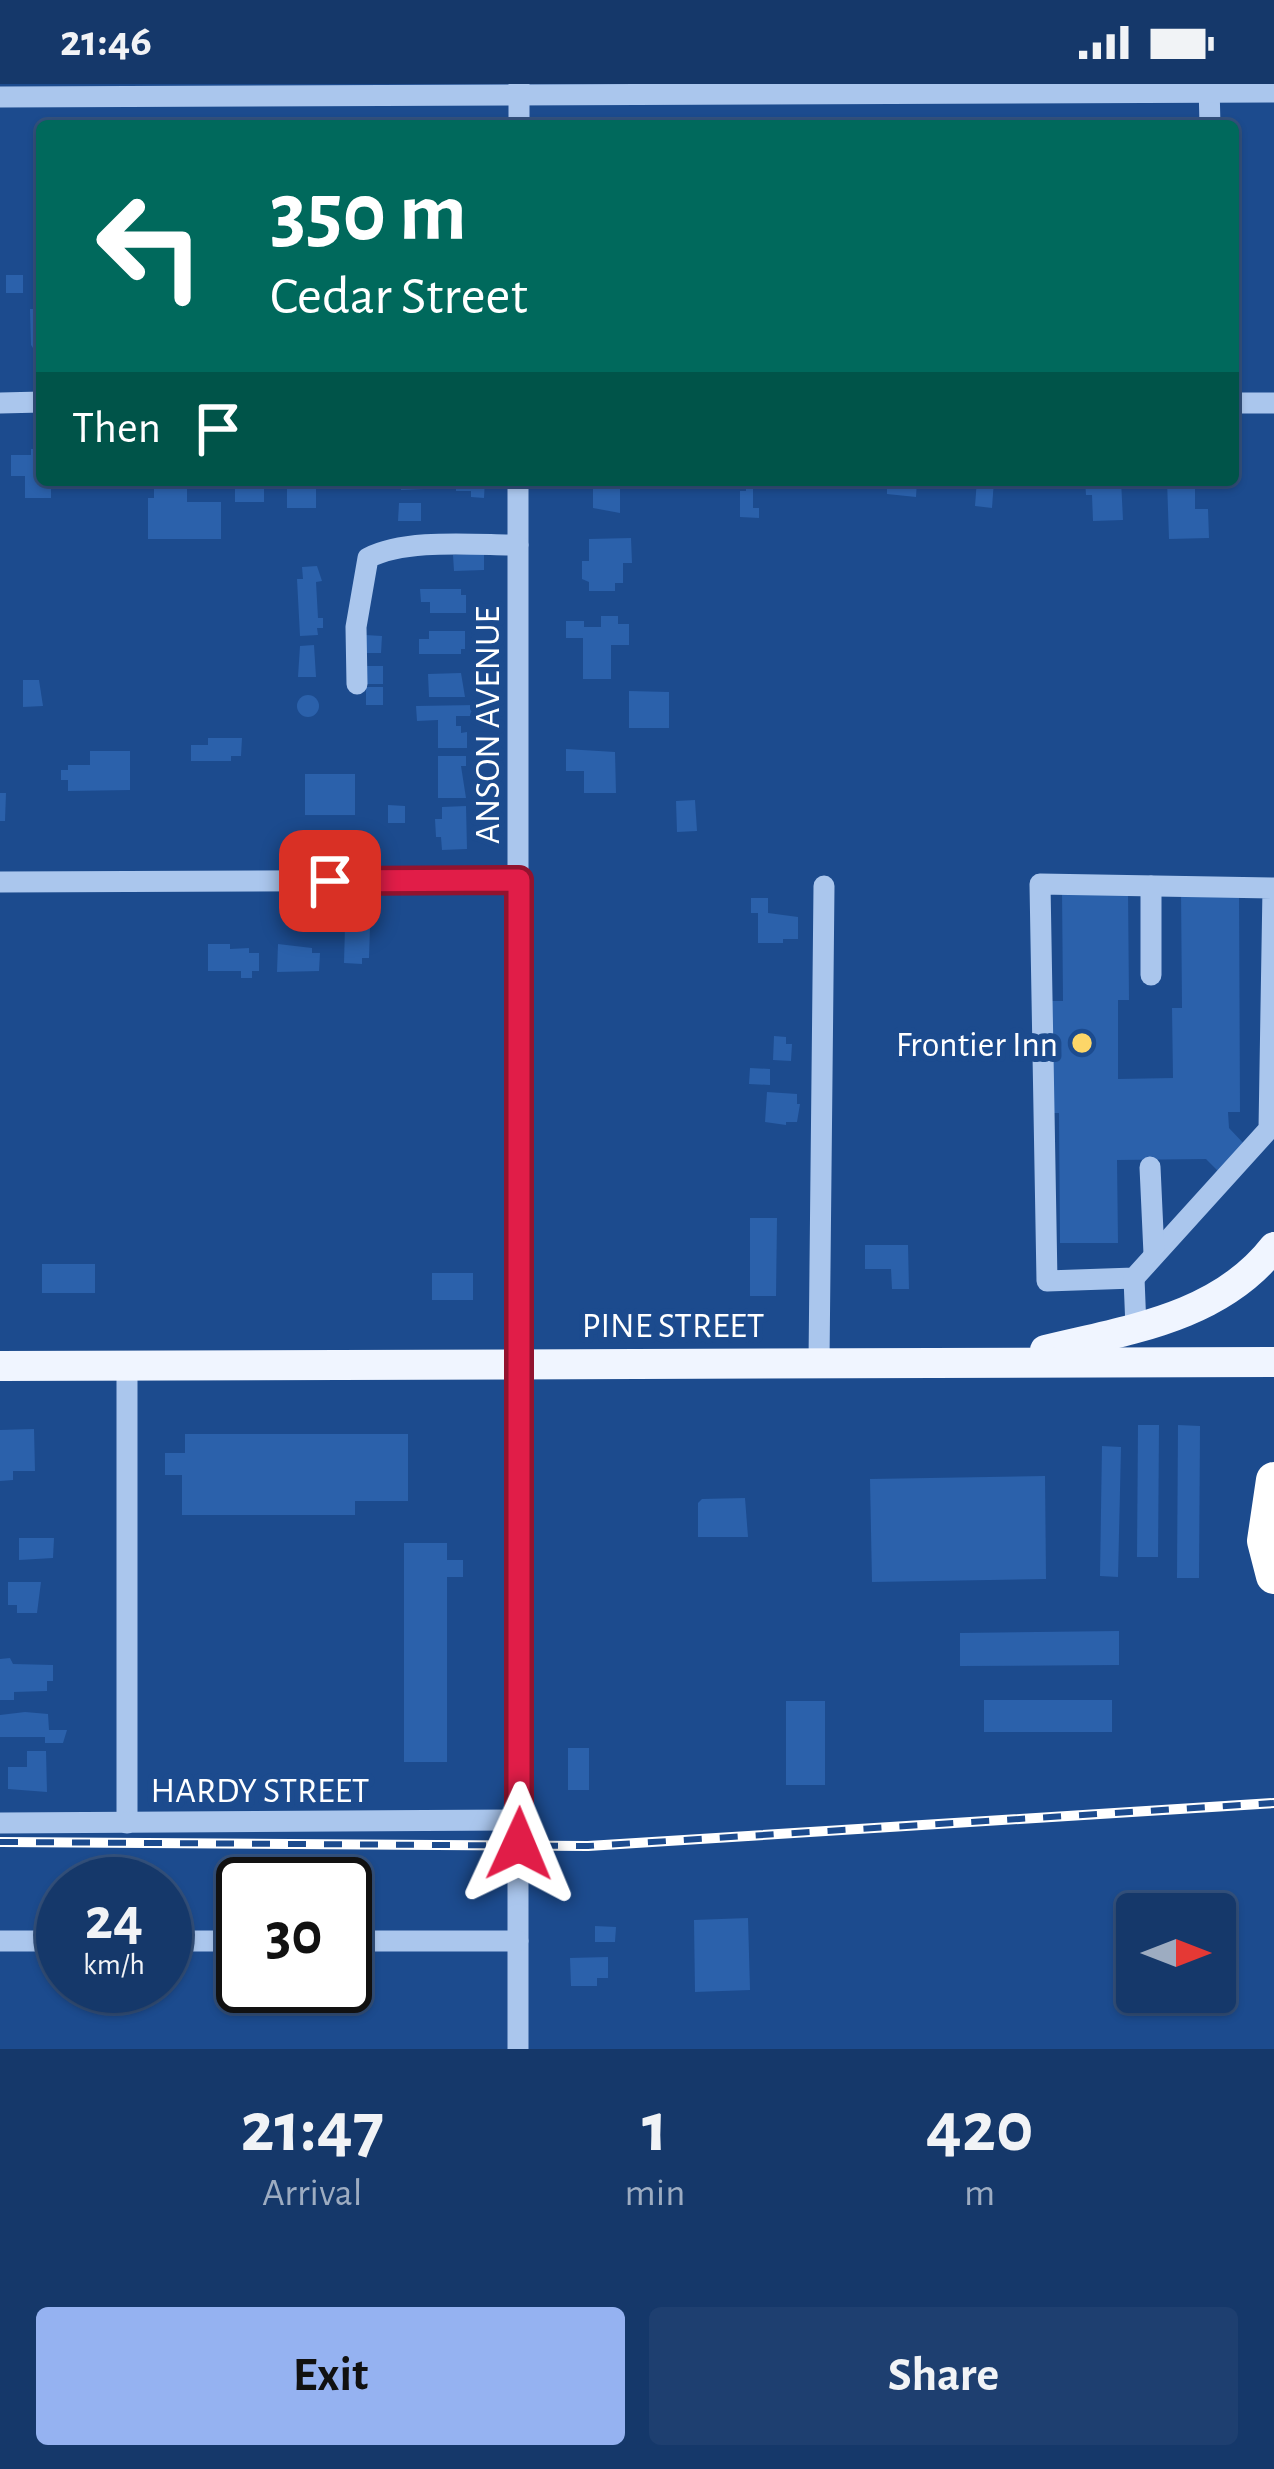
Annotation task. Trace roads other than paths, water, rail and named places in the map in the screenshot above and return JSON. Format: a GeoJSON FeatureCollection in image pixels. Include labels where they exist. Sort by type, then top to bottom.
{"type":"FeatureCollection","features":[{"type":"Feature","properties":{"kind":"highway"},"geometry":{"type":"LineString","coordinates":[[1274,1480],[1265,1541],[1274,1576]]}},
{"type":"Feature","properties":{"kind":"main road"},"geometry":{"type":"LineString","coordinates":[[992,1363],[1136,1328],[1216,1299],[1259,1267],[1274,1247]]}},
{"type":"Feature","properties":{"kind":"main road","name":"PINE STREET"},"geometry":{"type":"LineString","coordinates":[[0,1366],[1274,1362]]}},
{"type":"Feature","properties":{"kind":"street"},"geometry":{"type":"LineString","coordinates":[[1210,88],[1210,120]]}},
{"type":"Feature","properties":{"kind":"street"},"geometry":{"type":"LineString","coordinates":[[0,97],[80,90],[1210,88],[1274,92]]}},
{"type":"Feature","properties":{"kind":"street"},"geometry":{"type":"LineString","coordinates":[[519,89],[519,120]]}},
{"type":"Feature","properties":{"kind":"street"},"geometry":{"type":"LineString","coordinates":[[0,403],[36,402]]}},
{"type":"Feature","properties":{"kind":"street"},"geometry":{"type":"LineString","coordinates":[[1239,403],[1274,403]]}},
{"type":"Feature","properties":{"kind":"street","name":"ANSON AVENUE"},"geometry":{"type":"LineString","coordinates":[[518,486],[518,2049]]}},
{"type":"Feature","properties":{"kind":"street"},"geometry":{"type":"LineString","coordinates":[[357,684],[356,627],[368,558],[382,550],[518,545]]}},
{"type":"Feature","properties":{"kind":"street"},"geometry":{"type":"LineString","coordinates":[[0,882],[519,880]]}},
{"type":"Feature","properties":{"kind":"street"},"geometry":{"type":"LineString","coordinates":[[1134,1278],[1047,1281],[1040,884],[1273,888],[1269,1130],[1134,1278],[1136,1328]]}},
{"type":"Feature","properties":{"kind":"street"},"geometry":{"type":"LineString","coordinates":[[819,1362],[824,886]]}},
{"type":"Feature","properties":{"kind":"street"},"geometry":{"type":"LineString","coordinates":[[1151,886],[1151,976]]}},
{"type":"Feature","properties":{"kind":"street"},"geometry":{"type":"LineString","coordinates":[[1150,1166],[1154,1254]]}},
{"type":"Feature","properties":{"kind":"street"},"geometry":{"type":"LineString","coordinates":[[127,1366],[127,1822]]}},
{"type":"Feature","properties":{"kind":"street","name":"HARDY STREET"},"geometry":{"type":"LineString","coordinates":[[0,1823],[520,1820]]}},
{"type":"Feature","properties":{"kind":"street"},"geometry":{"type":"LineString","coordinates":[[0,1941],[36,1941]]}},
{"type":"Feature","properties":{"kind":"street"},"geometry":{"type":"LineString","coordinates":[[372,1941],[518,1941]]}},
{"type":"Feature","properties":{"kind":"railway"},"geometry":{"type":"LineString","coordinates":[[0,1842],[588,1846],[1274,1803]]}},
{"type":"Feature","properties":{"kind":"place","name":"Frontier Inn"},"geometry":{"type":"Point","coordinates":[1082,1043]}}]}
